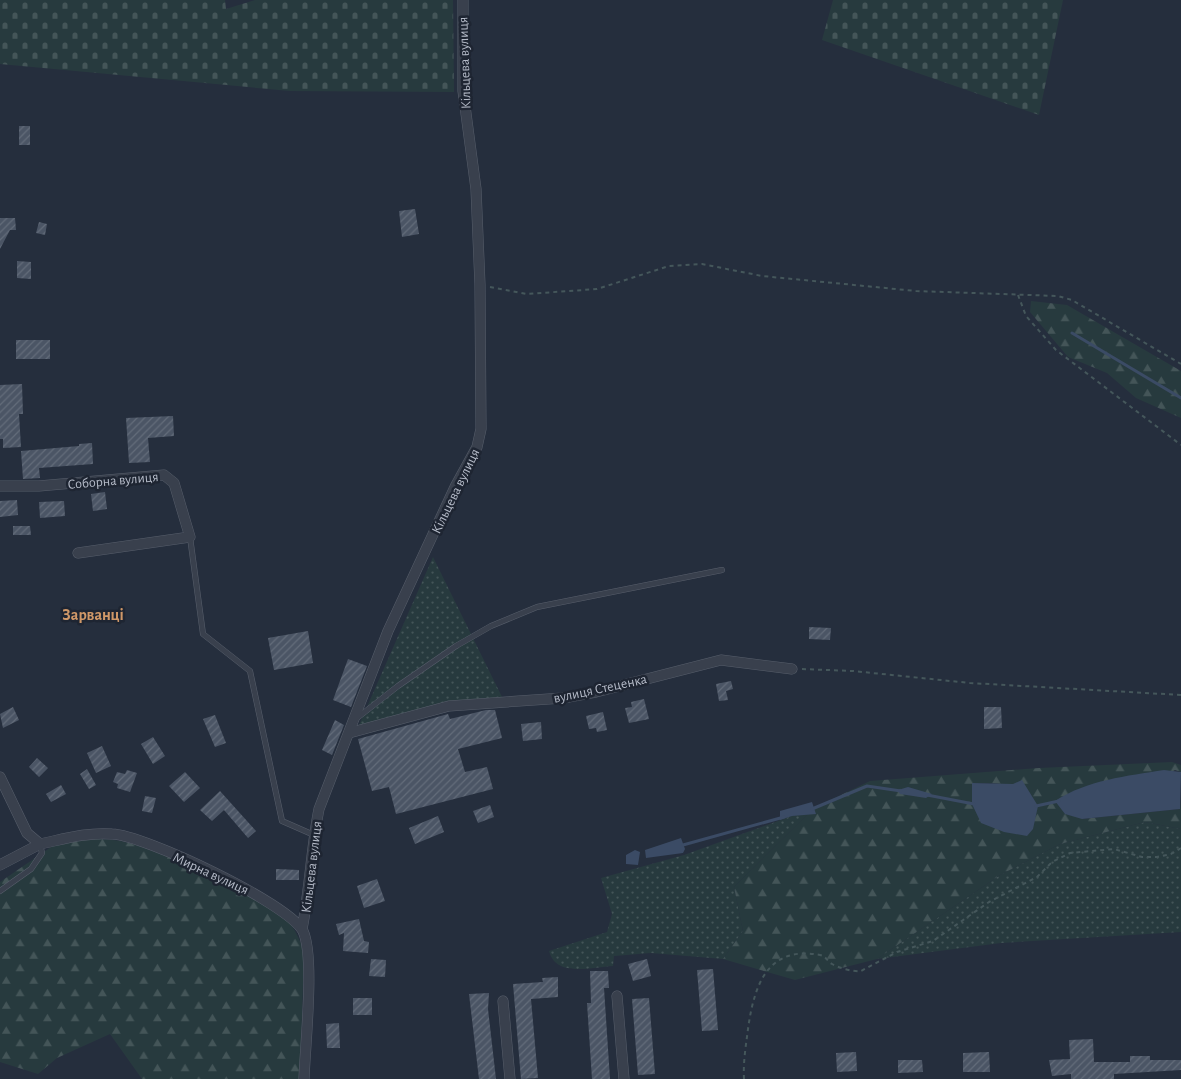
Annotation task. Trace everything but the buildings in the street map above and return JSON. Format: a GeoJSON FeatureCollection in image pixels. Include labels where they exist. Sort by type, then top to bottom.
{"type":"FeatureCollection","features":[{"type":"Feature","properties":{"kind":"street","name":"Кільцева вулиця"},"geometry":{"type":"LineString","coordinates":[[302,929],[309,894],[314,835],[319,809],[388,631],[455,486],[477,447],[482,429],[480,285],[476,189],[463,91],[463,0]]}},
{"type":"Feature","properties":{"kind":"street","name":"Соборна вулиця"},"geometry":{"type":"LineString","coordinates":[[0,486],[39,486],[164,476],[174,484],[190,537]]}},
{"type":"Feature","properties":{"kind":"street"},"geometry":{"type":"LineString","coordinates":[[78,553],[190,537]]}},
{"type":"Feature","properties":{"kind":"street","name":"вулиця Стеценка"},"geometry":{"type":"LineString","coordinates":[[349,733],[449,706],[571,697],[721,660],[792,669]]}},
{"type":"Feature","properties":{"kind":"street"},"geometry":{"type":"LineString","coordinates":[[0,777],[27,832],[40,844]]}},
{"type":"Feature","properties":{"kind":"street","name":"Мирна вулиця"},"geometry":{"type":"LineString","coordinates":[[0,865],[40,844],[86,834],[113,834],[138,840],[260,896],[302,929]]}},
{"type":"Feature","properties":{"kind":"street"},"geometry":{"type":"LineString","coordinates":[[302,929],[309,950],[304,1079]]}},
{"type":"Feature","properties":{"kind":"street"},"geometry":{"type":"LineString","coordinates":[[617,996],[624,1079]]}},
{"type":"Feature","properties":{"kind":"street"},"geometry":{"type":"LineString","coordinates":[[503,1001],[510,1079]]}},
{"type":"Feature","properties":{"kind":"lane"},"geometry":{"type":"LineString","coordinates":[[190,537],[203,634],[250,671],[282,821],[314,835]]}},
{"type":"Feature","properties":{"kind":"lane"},"geometry":{"type":"LineString","coordinates":[[354,720],[398,686],[456,646],[491,626],[528,611],[722,570]]}},
{"type":"Feature","properties":{"kind":"lane"},"geometry":{"type":"LineString","coordinates":[[0,891],[31,868],[42,853],[40,844]]}},
{"type":"Feature","properties":{"kind":"path"},"geometry":{"type":"LineString","coordinates":[[480,285],[527,294],[598,289],[669,266],[702,264],[762,276],[906,290],[1058,296],[1072,300],[1181,364]]}},
{"type":"Feature","properties":{"kind":"path"},"geometry":{"type":"LineString","coordinates":[[1017,294],[1026,316],[1056,350],[1181,445]]}},
{"type":"Feature","properties":{"kind":"path"},"geometry":{"type":"LineString","coordinates":[[792,669],[853,671],[970,683],[1181,695]]}},
{"type":"Feature","properties":{"kind":"path"},"geometry":{"type":"LineString","coordinates":[[744,1079],[744,1057],[754,992],[775,962],[781,958],[791,955],[818,954],[824,956],[832,964],[856,971],[861,970],[897,952],[934,941],[989,902],[1036,877],[1052,862],[1070,853],[1114,849],[1142,856],[1157,857],[1171,854],[1181,848]]}},
{"type":"Feature","properties":{"kind":"green space"},"geometry":{"type":"Polygon","coordinates":[[[0,0],[225,0],[226,9],[255,0],[453,0],[454,92],[290,91],[0,64],[0,0]]]}},
{"type":"Feature","properties":{"kind":"green space"},"geometry":{"type":"Polygon","coordinates":[[[833,0],[1063,0],[1039,115],[822,40],[833,0]]]}},
{"type":"Feature","properties":{"kind":"green space"},"geometry":{"type":"Polygon","coordinates":[[[1031,301],[1067,305],[1181,371],[1181,418],[1136,398],[1107,373],[1068,357],[1030,312],[1031,301]]]}},
{"type":"Feature","properties":{"kind":"green space"},"geometry":{"type":"Polygon","coordinates":[[[433,557],[506,705],[450,708],[355,734],[433,557]]]}},
{"type":"Feature","properties":{"kind":"green space"},"geometry":{"type":"Polygon","coordinates":[[[1172,762],[1181,765],[1181,772],[1175,770],[1082,819],[1180,809],[1181,801],[1181,829],[1145,822],[1060,844],[1000,875],[877,959],[795,980],[723,959],[743,931],[734,887],[814,808],[870,781],[1039,768],[1172,762]],[[972,783],[1038,806],[1024,792],[1009,785],[972,783]]]}},
{"type":"Feature","properties":{"kind":"green space"},"geometry":{"type":"Polygon","coordinates":[[[814,808],[734,887],[743,931],[723,959],[651,953],[614,956],[613,966],[576,969],[559,965],[553,959],[549,951],[607,932],[612,914],[601,878],[684,855],[814,808]]]}},
{"type":"Feature","properties":{"kind":"green space"},"geometry":{"type":"Polygon","coordinates":[[[1145,822],[1181,829],[1181,932],[1001,943],[877,959],[1000,875],[1060,844],[1145,822]]]}},
{"type":"Feature","properties":{"kind":"green space"},"geometry":{"type":"Polygon","coordinates":[[[86,839],[105,839],[129,843],[170,858],[242,891],[263,903],[291,925],[299,938],[304,952],[300,1079],[142,1079],[110,1034],[57,1058],[38,1074],[0,1062],[0,882],[54,845],[86,839]]]}},
{"type":"Feature","properties":{"kind":"water"},"geometry":{"type":"Polygon","coordinates":[[[1164,770],[1181,772],[1180,809],[1082,819],[1065,814],[1055,801],[1080,788],[1094,784],[1164,770]]]}},
{"type":"Feature","properties":{"kind":"water"},"geometry":{"type":"Polygon","coordinates":[[[1022,780],[1038,806],[1033,829],[1027,836],[1004,832],[981,823],[972,804],[972,783],[1013,784],[1022,780]]]}},
{"type":"Feature","properties":{"kind":"water"},"geometry":{"type":"Polygon","coordinates":[[[908,787],[932,794],[926,798],[900,794],[898,790],[908,787]]]}},
{"type":"Feature","properties":{"kind":"water"},"geometry":{"type":"Polygon","coordinates":[[[812,802],[816,814],[792,816],[780,820],[780,811],[812,802]]]}},
{"type":"Feature","properties":{"kind":"water"},"geometry":{"type":"Polygon","coordinates":[[[681,838],[685,849],[683,853],[646,858],[645,850],[681,838]]]}},
{"type":"Feature","properties":{"kind":"water"},"geometry":{"type":"Polygon","coordinates":[[[635,850],[640,852],[638,865],[626,864],[626,855],[635,850]]]}},
{"type":"Feature","properties":{"kind":"waterway"},"geometry":{"type":"LineString","coordinates":[[1072,333],[1181,398]]}},
{"type":"Feature","properties":{"kind":"waterway"},"geometry":{"type":"LineString","coordinates":[[812,809],[867,786],[901,791]]}},
{"type":"Feature","properties":{"kind":"waterway"},"geometry":{"type":"LineString","coordinates":[[927,795],[974,804]]}},
{"type":"Feature","properties":{"kind":"waterway"},"geometry":{"type":"LineString","coordinates":[[1036,806],[1059,801]]}},
{"type":"Feature","properties":{"kind":"waterway"},"geometry":{"type":"LineString","coordinates":[[683,845],[784,817]]}},
{"type":"Feature","properties":{"kind":"district","name":"Зарванці"},"geometry":{"type":"Point","coordinates":[93,614]}}]}
